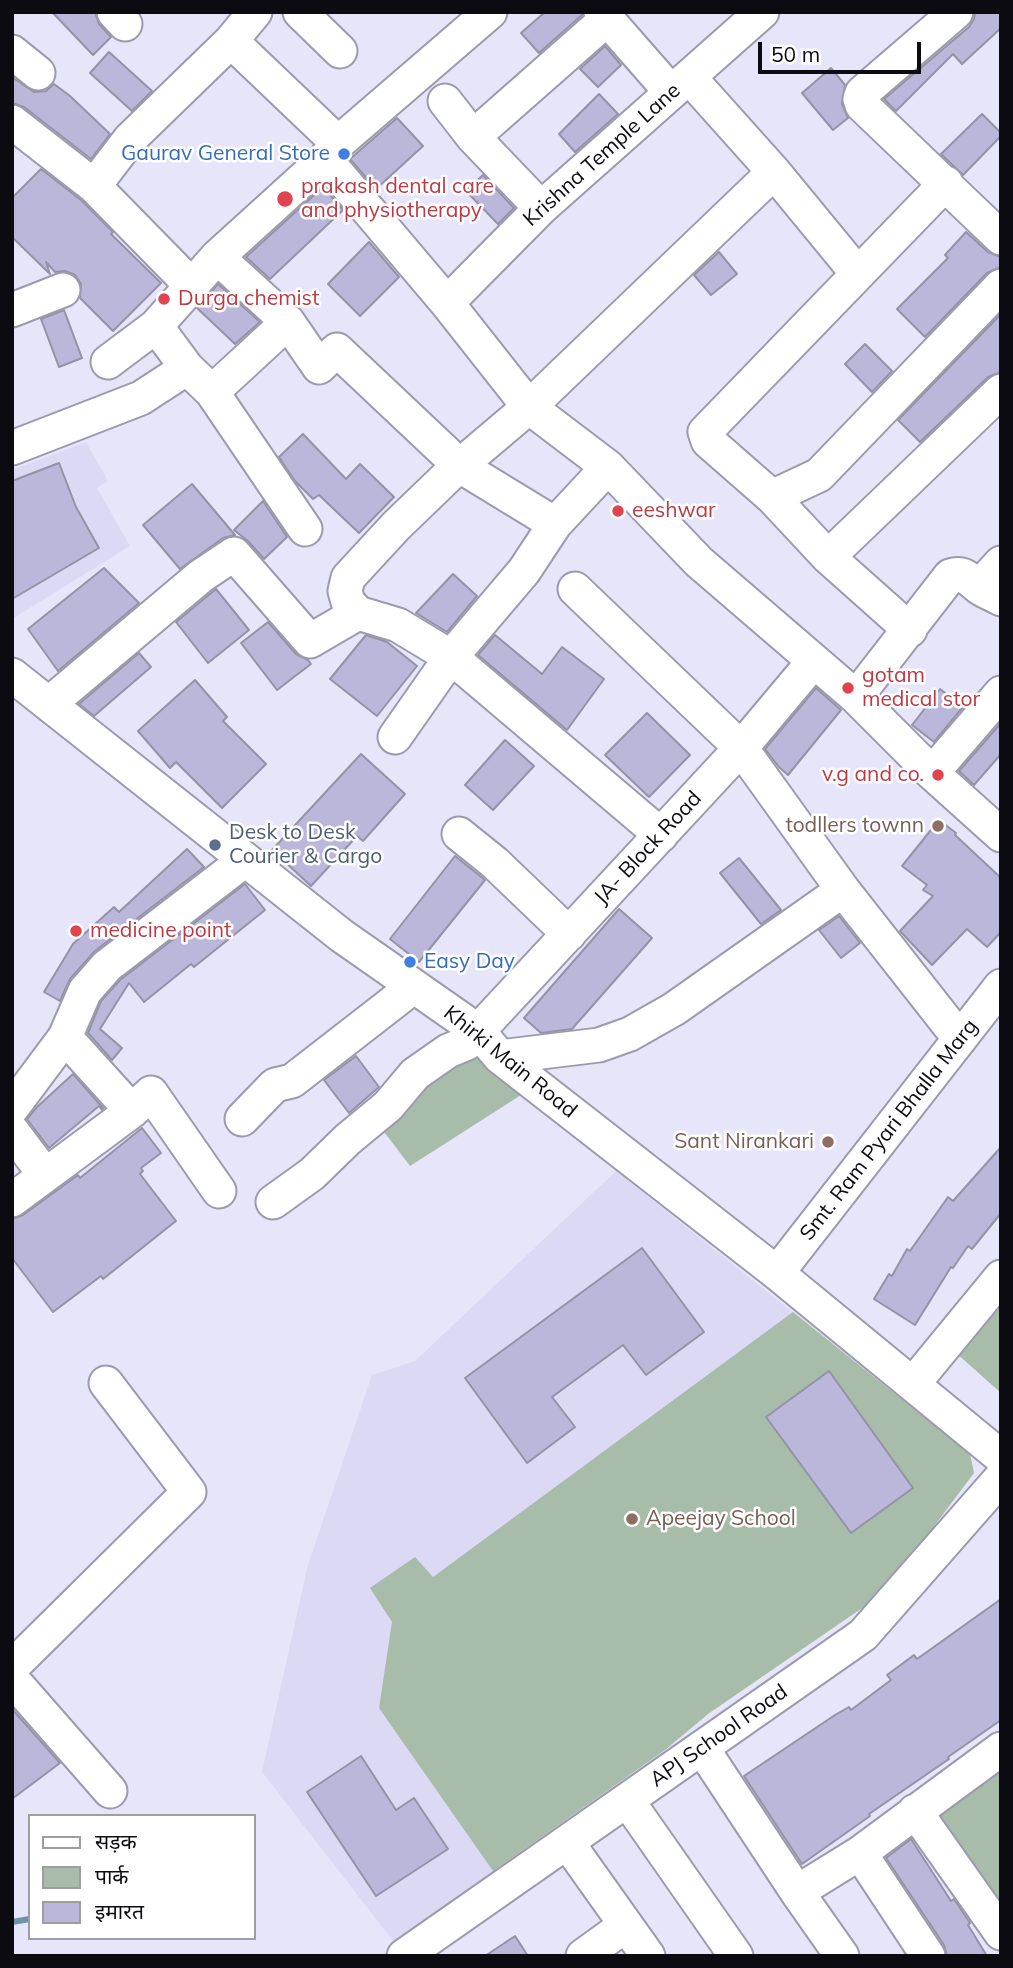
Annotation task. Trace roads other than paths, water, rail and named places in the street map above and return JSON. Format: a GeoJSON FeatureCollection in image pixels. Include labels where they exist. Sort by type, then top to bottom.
{"type":"FeatureCollection","features":[{"type":"Feature","properties":{"kind":"street"},"geometry":{"type":"LineString","coordinates":[[94,186],[130,139],[231,41],[256,12]]}},
{"type":"Feature","properties":{"kind":"street"},"geometry":{"type":"LineString","coordinates":[[300,12],[340,51]]}},
{"type":"Feature","properties":{"kind":"street"},"geometry":{"type":"LineString","coordinates":[[108,362],[156,326],[217,257],[331,151],[491,12]]}},
{"type":"Feature","properties":{"kind":"street","name":"Krishna Temple Lane"},"geometry":{"type":"LineString","coordinates":[[447,303],[541,208],[762,12]]}},
{"type":"Feature","properties":{"kind":"street"},"geometry":{"type":"LineString","coordinates":[[956,12],[862,93],[860,99],[862,105],[1001,238]]}},
{"type":"Feature","properties":{"kind":"street"},"geometry":{"type":"LineString","coordinates":[[473,137],[604,16],[774,172],[857,273]]}},
{"type":"Feature","properties":{"kind":"street"},"geometry":{"type":"LineString","coordinates":[[231,41],[331,151],[529,407],[607,467],[699,562],[856,697],[932,773],[998,828]]}},
{"type":"Feature","properties":{"kind":"street"},"geometry":{"type":"LineString","coordinates":[[12,51],[38,73]]}},
{"type":"Feature","properties":{"kind":"street"},"geometry":{"type":"LineString","coordinates":[[445,101],[473,137],[541,208]]}},
{"type":"Feature","properties":{"kind":"street"},"geometry":{"type":"LineString","coordinates":[[12,122],[94,186],[192,286]]}},
{"type":"Feature","properties":{"kind":"street"},"geometry":{"type":"LineString","coordinates":[[661,835],[451,657],[398,625],[358,613],[348,602],[345,592],[348,578],[396,526],[529,407],[774,172]]}},
{"type":"Feature","properties":{"kind":"street"},"geometry":{"type":"LineString","coordinates":[[910,630],[828,557],[772,497],[705,437],[706,428],[946,183]]}},
{"type":"Feature","properties":{"kind":"street"},"geometry":{"type":"LineString","coordinates":[[217,257],[288,322],[319,367],[337,351],[460,466],[555,524]]}},
{"type":"Feature","properties":{"kind":"street"},"geometry":{"type":"LineString","coordinates":[[772,497],[819,475],[1001,286]]}},
{"type":"Feature","properties":{"kind":"street"},"geometry":{"type":"LineString","coordinates":[[12,310],[63,289]]}},
{"type":"Feature","properties":{"kind":"street"},"geometry":{"type":"LineString","coordinates":[[212,393],[288,322]]}},
{"type":"Feature","properties":{"kind":"street"},"geometry":{"type":"LineString","coordinates":[[156,326],[187,368],[212,393],[305,529]]}},
{"type":"Feature","properties":{"kind":"street"},"geometry":{"type":"LineString","coordinates":[[12,448],[141,398],[187,368]]}},
{"type":"Feature","properties":{"kind":"street"},"geometry":{"type":"LineString","coordinates":[[828,557],[1001,391]]}},
{"type":"Feature","properties":{"kind":"street"},"geometry":{"type":"LineString","coordinates":[[395,737],[451,657],[524,570],[555,524],[607,467]]}},
{"type":"Feature","properties":{"kind":"street"},"geometry":{"type":"LineString","coordinates":[[50,703],[201,576],[234,554],[310,641],[358,613]]}},
{"type":"Feature","properties":{"kind":"street"},"geometry":{"type":"LineString","coordinates":[[856,697],[950,576],[962,574],[990,593],[1001,563]]}},
{"type":"Feature","properties":{"kind":"street"},"geometry":{"type":"LineString","coordinates":[[575,589],[741,748],[844,890],[960,1039]]}},
{"type":"Feature","properties":{"kind":"street","name":"JA- Block Road"},"geometry":{"type":"LineString","coordinates":[[272,1202],[312,1174],[388,1106],[415,1074],[448,1051],[467,1043],[741,748],[814,661]]}},
{"type":"Feature","properties":{"kind":"street","name":"Khirki Main Road"},"geometry":{"type":"LineString","coordinates":[[12,676],[50,703],[245,860],[413,987],[478,1031],[500,1058],[777,1273],[1001,1457]]}},
{"type":"Feature","properties":{"kind":"street"},"geometry":{"type":"LineString","coordinates":[[932,773],[1001,693]]}},
{"type":"Feature","properties":{"kind":"street"},"geometry":{"type":"LineString","coordinates":[[459,834],[495,863],[569,934]]}},
{"type":"Feature","properties":{"kind":"street"},"geometry":{"type":"LineString","coordinates":[[12,1108],[65,1037],[85,991],[101,972],[245,860]]}},
{"type":"Feature","properties":{"kind":"street"},"geometry":{"type":"LineString","coordinates":[[500,1058],[599,1045],[630,1034],[674,1009],[844,890]]}},
{"type":"Feature","properties":{"kind":"street","name":"Smt. Ram Pyari Bhalla Marg"},"geometry":{"type":"LineString","coordinates":[[777,1273],[1001,986]]}},
{"type":"Feature","properties":{"kind":"street"},"geometry":{"type":"LineString","coordinates":[[242,1119],[275,1086],[292,1081],[413,987]]}},
{"type":"Feature","properties":{"kind":"street"},"geometry":{"type":"LineString","coordinates":[[65,1037],[132,1111]]}},
{"type":"Feature","properties":{"kind":"street"},"geometry":{"type":"LineString","coordinates":[[12,1200],[132,1111],[151,1093],[219,1191]]}},
{"type":"Feature","properties":{"kind":"street"},"geometry":{"type":"LineString","coordinates":[[12,1131],[45,1175]]}},
{"type":"Feature","properties":{"kind":"street"},"geometry":{"type":"LineString","coordinates":[[913,1384],[1001,1277]]}},
{"type":"Feature","properties":{"kind":"street"},"geometry":{"type":"LineString","coordinates":[[12,1667],[188,1492],[106,1383]]}},
{"type":"Feature","properties":{"kind":"street","name":"APJ School Road"},"geometry":{"type":"LineString","coordinates":[[404,1956],[863,1635],[1001,1478]]}},
{"type":"Feature","properties":{"kind":"street"},"geometry":{"type":"LineString","coordinates":[[12,1679],[110,1791]]}},
{"type":"Feature","properties":{"kind":"street"},"geometry":{"type":"LineString","coordinates":[[702,1748],[842,1956]]}},
{"type":"Feature","properties":{"kind":"street"},"geometry":{"type":"LineString","coordinates":[[797,1892],[860,1853],[1001,1749]]}},
{"type":"Feature","properties":{"kind":"street"},"geometry":{"type":"LineString","coordinates":[[627,1800],[736,1956]]}},
{"type":"Feature","properties":{"kind":"street"},"geometry":{"type":"LineString","coordinates":[[915,1811],[1001,1933]]}},
{"type":"Feature","properties":{"kind":"street"},"geometry":{"type":"LineString","coordinates":[[567,1842],[648,1956]]}},
{"type":"Feature","properties":{"kind":"street"},"geometry":{"type":"LineString","coordinates":[[860,1853],[928,1956]]}},
{"type":"Feature","properties":{"kind":"street"},"geometry":{"type":"LineString","coordinates":[[583,1956],[626,1925]]}},
{"type":"Feature","properties":{"kind":"waterway"},"geometry":{"type":"LineString","coordinates":[[12,1922],[28,1919]]}},
{"type":"Feature","properties":{"kind":"place","name":"Gaurav General Store"},"geometry":{"type":"Point","coordinates":[344,154]}},
{"type":"Feature","properties":{"kind":"place","name":"prakash dental care and physiotherapy"},"geometry":{"type":"Point","coordinates":[285,199]}},
{"type":"Feature","properties":{"kind":"place","name":"Durga chemist"},"geometry":{"type":"Point","coordinates":[164,299]}},
{"type":"Feature","properties":{"kind":"place","name":"eeshwar"},"geometry":{"type":"Point","coordinates":[618,511]}},
{"type":"Feature","properties":{"kind":"place","name":"gotam medical stor"},"geometry":{"type":"Point","coordinates":[848,688]}},
{"type":"Feature","properties":{"kind":"place","name":"v.g and co."},"geometry":{"type":"Point","coordinates":[938,775]}},
{"type":"Feature","properties":{"kind":"place","name":"todllers townn"},"geometry":{"type":"Point","coordinates":[938,826]}},
{"type":"Feature","properties":{"kind":"place","name":"Desk to Desk Courier & Cargo"},"geometry":{"type":"Point","coordinates":[215,845]}},
{"type":"Feature","properties":{"kind":"place","name":"medicine point"},"geometry":{"type":"Point","coordinates":[76,931]}},
{"type":"Feature","properties":{"kind":"place","name":"Easy Day"},"geometry":{"type":"Point","coordinates":[410,962]}},
{"type":"Feature","properties":{"kind":"place","name":"Sant Nirankari"},"geometry":{"type":"Point","coordinates":[828,1142]}},
{"type":"Feature","properties":{"kind":"place","name":"Apeejay School"},"geometry":{"type":"Point","coordinates":[632,1519]}}]}
